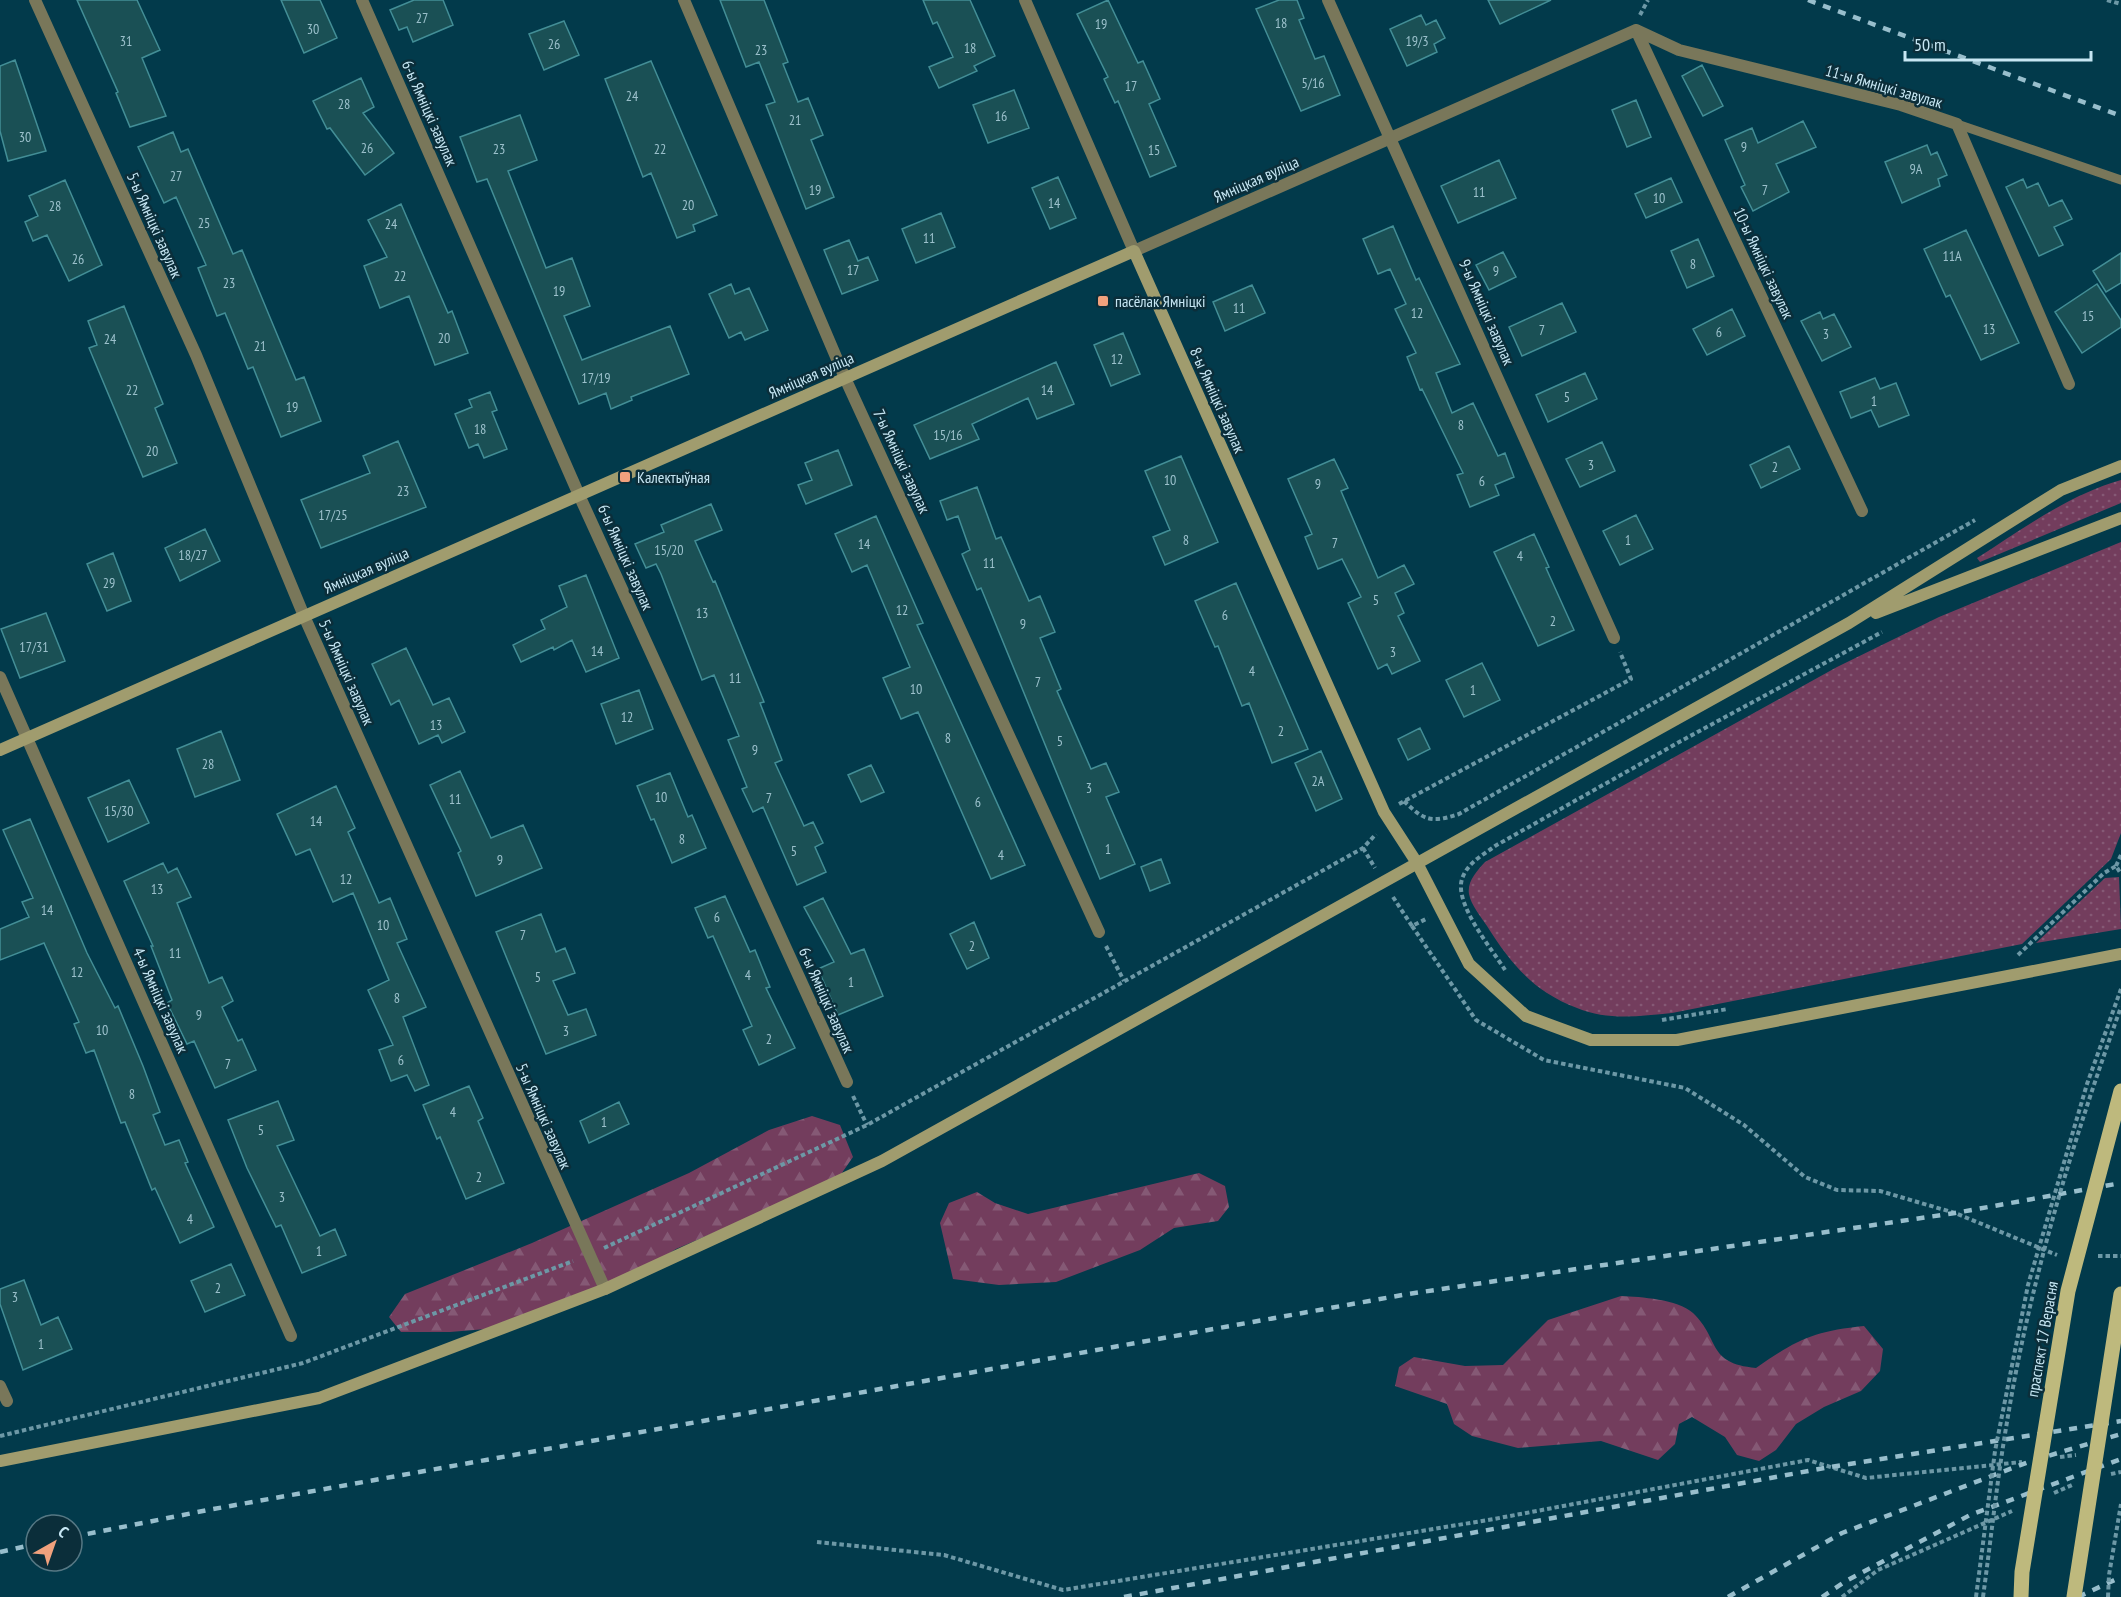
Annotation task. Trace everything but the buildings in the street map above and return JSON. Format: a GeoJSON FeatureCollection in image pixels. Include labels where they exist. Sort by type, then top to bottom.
{"type":"FeatureCollection","features":[{"type":"Feature","properties":{"kind":"main road","name":"Ямніцкая вуліца"},"geometry":{"type":"LineString","coordinates":[[0,750],[1134,251]]}},
{"type":"Feature","properties":{"kind":"main road","name":"8-ы Ямніцкі завулак"},"geometry":{"type":"LineString","coordinates":[[1134,251],[1384,812],[1417,863],[1470,964],[1526,1016],[1591,1040],[1677,1040],[2121,954]]}},
{"type":"Feature","properties":{"kind":"main road"},"geometry":{"type":"LineString","coordinates":[[0,1461],[319,1398],[605,1289],[882,1161],[1850,623],[2061,490],[2121,466]]}},
{"type":"Feature","properties":{"kind":"main road"},"geometry":{"type":"LineString","coordinates":[[1850,623],[2121,518]]}},
{"type":"Feature","properties":{"kind":"main road","name":"праспект 17 Верасня"},"geometry":{"type":"LineString","coordinates":[[2021,1597],[2022,1572],[2068,1291],[2121,1091]]}},
{"type":"Feature","properties":{"kind":"main road"},"geometry":{"type":"LineString","coordinates":[[2074,1597],[2121,1294]]}},
{"type":"Feature","properties":{"kind":"street","name":"5-ы Ямніцкі завулак"},"geometry":{"type":"LineString","coordinates":[[35,0],[196,355],[304,616],[588,1256],[605,1289]]}},
{"type":"Feature","properties":{"kind":"street","name":"6-ы Ямніцкі завулак"},"geometry":{"type":"LineString","coordinates":[[362,0],[579,495],[847,1082]]}},
{"type":"Feature","properties":{"kind":"street","name":"7-ы Ямніцкі завулак"},"geometry":{"type":"LineString","coordinates":[[684,0],[845,378],[1098,932]]}},
{"type":"Feature","properties":{"kind":"street","name":"8-ы Ямніцкі завулак"},"geometry":{"type":"LineString","coordinates":[[1025,0],[1134,251]]}},
{"type":"Feature","properties":{"kind":"street","name":"9-ы Ямніцкі завулак"},"geometry":{"type":"LineString","coordinates":[[1328,0],[1614,638]]}},
{"type":"Feature","properties":{"kind":"street","name":"Ямніцкая вуліца"},"geometry":{"type":"LineString","coordinates":[[1134,251],[1636,30]]}},
{"type":"Feature","properties":{"kind":"street","name":"11-ы Ямніцкі завулак"},"geometry":{"type":"LineString","coordinates":[[1636,30],[1679,50],[1901,105],[1957,124],[2069,384]]}},
{"type":"Feature","properties":{"kind":"street","name":"10-ы Ямніцкі завулак"},"geometry":{"type":"LineString","coordinates":[[1636,30],[1862,511]]}},
{"type":"Feature","properties":{"kind":"street","name":"4-ы Ямніцкі завулак"},"geometry":{"type":"LineString","coordinates":[[0,677],[291,1336]]}},
{"type":"Feature","properties":{"kind":"street"},"geometry":{"type":"LineString","coordinates":[[0,1386],[7,1401]]}},
{"type":"Feature","properties":{"kind":"lane"},"geometry":{"type":"LineString","coordinates":[[1957,124],[2121,180]]}},
{"type":"Feature","properties":{"kind":"path"},"geometry":{"type":"LineString","coordinates":[[2107,0],[2121,4]]}},
{"type":"Feature","properties":{"kind":"path"},"geometry":{"type":"LineString","coordinates":[[1614,638],[1631,679],[1404,801],[1419,815],[1438,821],[1459,814],[1984,514]]}},
{"type":"Feature","properties":{"kind":"path"},"geometry":{"type":"LineString","coordinates":[[1507,973],[1462,897],[1462,879],[1472,863],[1495,846],[1681,741],[1889,629]]}},
{"type":"Feature","properties":{"kind":"path"},"geometry":{"type":"LineString","coordinates":[[0,1436],[303,1363],[588,1256],[867,1125],[1363,848],[1383,882],[1476,1020],[1544,1060],[1685,1088],[1744,1125],[1805,1177],[1837,1190],[1880,1191],[1955,1213],[2056,1255],[2067,1255]]}},
{"type":"Feature","properties":{"kind":"path"},"geometry":{"type":"LineString","coordinates":[[2018,956],[2104,873],[2116,866],[2121,855]]}},
{"type":"Feature","properties":{"kind":"path"},"geometry":{"type":"LineString","coordinates":[[2116,866],[2121,874]]}},
{"type":"Feature","properties":{"kind":"path"},"geometry":{"type":"LineString","coordinates":[[1412,926],[1441,910]]}},
{"type":"Feature","properties":{"kind":"path"},"geometry":{"type":"LineString","coordinates":[[1098,932],[1124,981]]}},
{"type":"Feature","properties":{"kind":"path"},"geometry":{"type":"LineString","coordinates":[[2006,958],[2029,954]]}},
{"type":"Feature","properties":{"kind":"path"},"geometry":{"type":"LineString","coordinates":[[1976,1597],[1995,1451],[2028,1285],[2087,1084],[2121,989]]}},
{"type":"Feature","properties":{"kind":"path"},"geometry":{"type":"LineString","coordinates":[[1656,1020],[1737,1007]]}},
{"type":"Feature","properties":{"kind":"path"},"geometry":{"type":"LineString","coordinates":[[1983,1597],[2007,1421],[2035,1285],[2092,1089],[2121,1007]]}},
{"type":"Feature","properties":{"kind":"path"},"geometry":{"type":"LineString","coordinates":[[847,1082],[867,1125]]}},
{"type":"Feature","properties":{"kind":"path"},"geometry":{"type":"LineString","coordinates":[[2088,1256],[2121,1256]]}},
{"type":"Feature","properties":{"kind":"path"},"geometry":{"type":"LineString","coordinates":[[2052,1458],[2084,1454]]}},
{"type":"Feature","properties":{"kind":"path"},"geometry":{"type":"LineString","coordinates":[[817,1542],[944,1555],[1063,1590],[1494,1519],[1808,1460],[1866,1478],[2031,1461]]}},
{"type":"Feature","properties":{"kind":"path"},"geometry":{"type":"LineString","coordinates":[[2102,1477],[2121,1472]]}},
{"type":"Feature","properties":{"kind":"path"},"geometry":{"type":"LineString","coordinates":[[2052,1494],[2074,1484]]}},
{"type":"Feature","properties":{"kind":"path"},"geometry":{"type":"LineString","coordinates":[[2108,1597],[2109,1575],[2121,1504]]}},
{"type":"Feature","properties":{"kind":"path"},"geometry":{"type":"LineString","coordinates":[[1842,1597],[1878,1570],[2019,1508]]}},
{"type":"Feature","properties":{"kind":"green space"},"geometry":{"type":"Polygon","coordinates":[[[2121,480],[2121,503],[1980,562],[1977,558],[2064,504],[2101,486],[2121,480]]]}},
{"type":"Feature","properties":{"kind":"green space"},"geometry":{"type":"Polygon","coordinates":[[[2121,542],[2121,833],[2111,859],[2022,944],[1672,1013],[1612,1016],[1577,1008],[1536,985],[1514,964],[1474,907],[1469,889],[1473,876],[1485,862],[1837,667],[1939,617],[2121,542]]]}},
{"type":"Feature","properties":{"kind":"green space"},"geometry":{"type":"Polygon","coordinates":[[[2119,877],[2121,929],[2036,943],[2105,878],[2119,877]]]}},
{"type":"Feature","properties":{"kind":"green space"},"geometry":{"type":"Polygon","coordinates":[[[812,1116],[840,1125],[853,1157],[837,1180],[676,1249],[642,1270],[521,1326],[450,1332],[401,1332],[389,1317],[405,1294],[532,1243],[689,1173],[769,1130],[812,1116]]]}},
{"type":"Feature","properties":{"kind":"green space"},"geometry":{"type":"Polygon","coordinates":[[[1199,1173],[1225,1186],[1229,1207],[1218,1221],[1174,1228],[1140,1250],[1056,1282],[999,1285],[953,1279],[940,1223],[949,1203],[977,1192],[995,1203],[1028,1214],[1199,1173]]]}},
{"type":"Feature","properties":{"kind":"green space"},"geometry":{"type":"Polygon","coordinates":[[[1621,1296],[1658,1300],[1686,1308],[1702,1323],[1721,1356],[1740,1365],[1756,1368],[1806,1338],[1864,1326],[1883,1349],[1880,1371],[1861,1391],[1824,1407],[1796,1424],[1776,1450],[1759,1461],[1737,1455],[1725,1437],[1692,1417],[1679,1424],[1675,1444],[1658,1460],[1601,1441],[1518,1448],[1472,1436],[1454,1424],[1447,1404],[1395,1386],[1399,1367],[1414,1357],[1465,1366],[1503,1365],[1548,1320],[1621,1296]]]}},
{"type":"Feature","properties":{"kind":"railway"},"geometry":{"type":"LineString","coordinates":[[1808,0],[2121,116]]}},
{"type":"Feature","properties":{"kind":"railway"},"geometry":{"type":"LineString","coordinates":[[84,1535],[208,1510],[1408,1294],[1955,1213],[2121,1183]]}},
{"type":"Feature","properties":{"kind":"railway"},"geometry":{"type":"LineString","coordinates":[[1124,1597],[1830,1467],[2121,1421]]}},
{"type":"Feature","properties":{"kind":"railway"},"geometry":{"type":"LineString","coordinates":[[1728,1597],[1842,1533],[2031,1461],[2121,1434]]}},
{"type":"Feature","properties":{"kind":"railway"},"geometry":{"type":"LineString","coordinates":[[1822,1597],[1846,1581],[1970,1515],[2121,1459]]}},
{"type":"Feature","properties":{"kind":"railway"},"geometry":{"type":"LineString","coordinates":[[0,1552],[24,1547]]}},
{"type":"Feature","properties":{"kind":"railway"},"geometry":{"type":"LineString","coordinates":[[2078,1597],[2121,1577]]}},
{"type":"Feature","properties":{"kind":"place","name":"пасёлак Ямніцкі"},"geometry":{"type":"Point","coordinates":[1103,301]}},
{"type":"Feature","properties":{"kind":"place","name":"Калектыўная"},"geometry":{"type":"Point","coordinates":[625,477]}}]}
